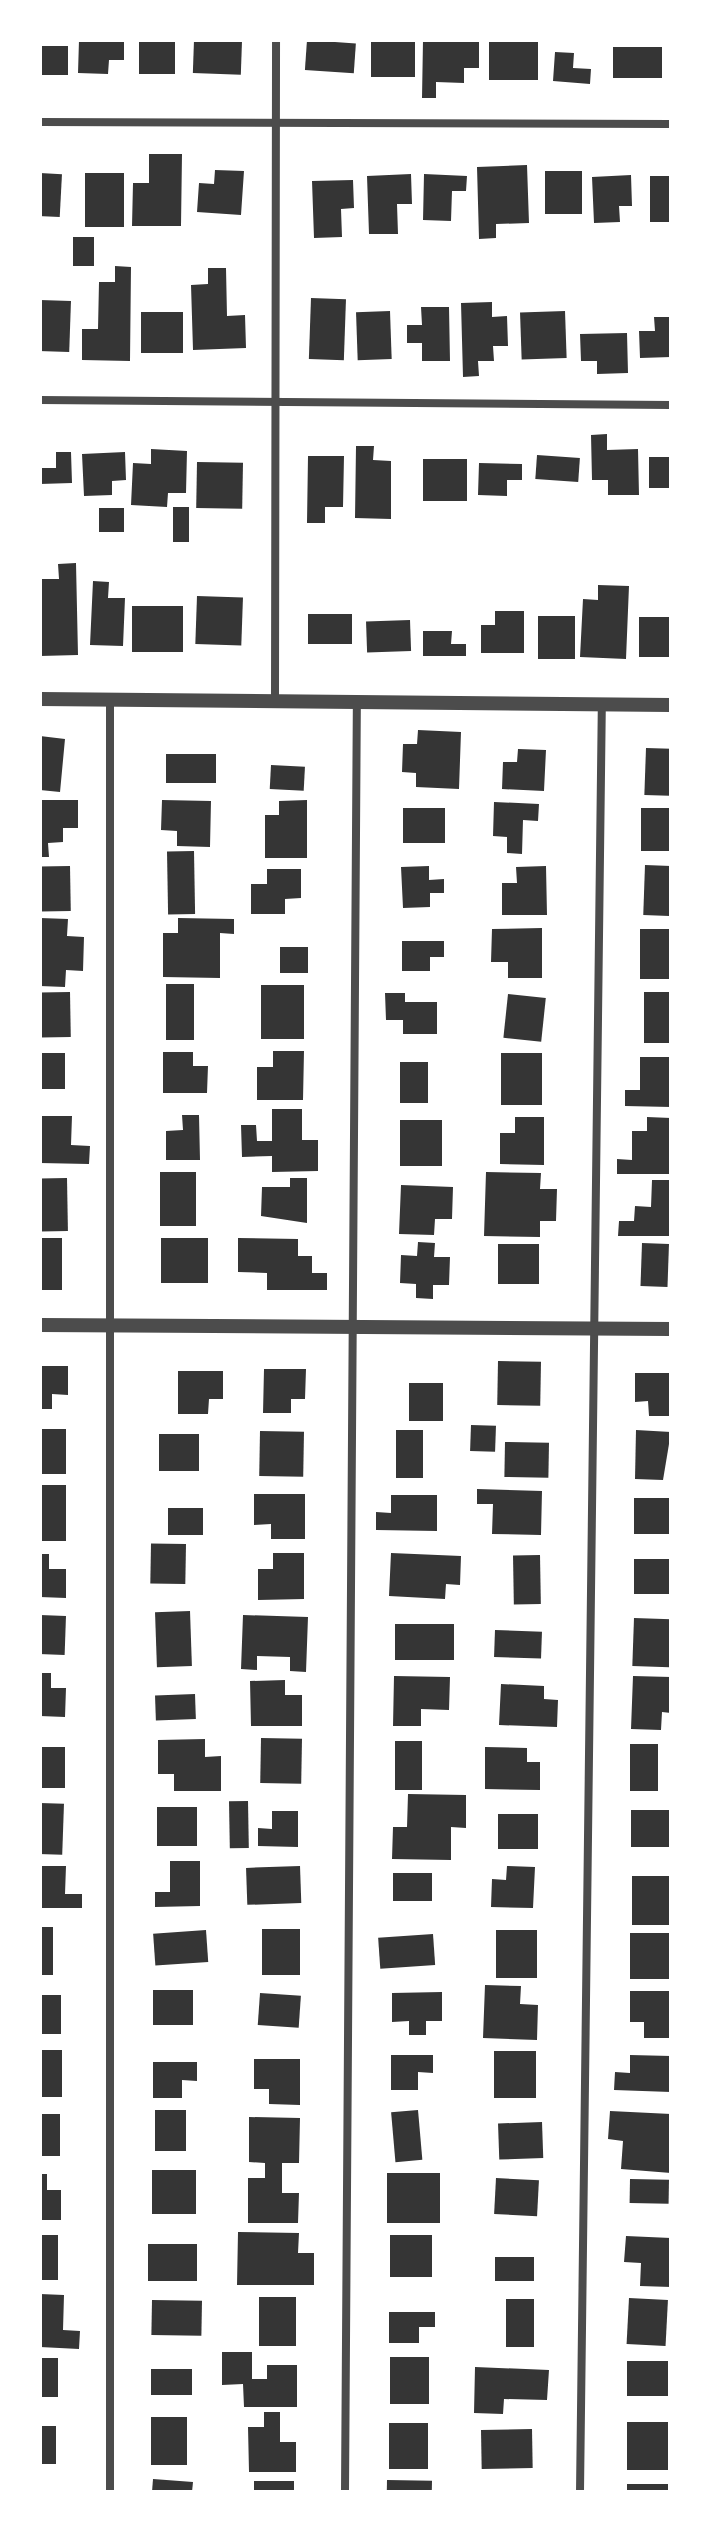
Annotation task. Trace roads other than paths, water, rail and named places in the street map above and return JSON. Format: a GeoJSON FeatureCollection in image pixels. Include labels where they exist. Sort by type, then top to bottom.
{"type":"FeatureCollection","features":[{"type":"Feature","properties":{"kind":"street"},"geometry":{"type":"LineString","coordinates":[[275,701],[276,40]]}},
{"type":"Feature","properties":{"kind":"street"},"geometry":{"type":"LineString","coordinates":[[40,122],[671,124]]}},
{"type":"Feature","properties":{"kind":"street"},"geometry":{"type":"LineString","coordinates":[[40,400],[671,405]]}},
{"type":"Feature","properties":{"kind":"street"},"geometry":{"type":"LineString","coordinates":[[40,699],[671,705]]}},
{"type":"Feature","properties":{"kind":"street"},"geometry":{"type":"LineString","coordinates":[[110,700],[115,1326],[110,2492]]}},
{"type":"Feature","properties":{"kind":"street"},"geometry":{"type":"LineString","coordinates":[[345,2492],[357,702]]}},
{"type":"Feature","properties":{"kind":"street"},"geometry":{"type":"LineString","coordinates":[[580,2492],[590,1329],[602,704]]}},
{"type":"Feature","properties":{"kind":"street"},"geometry":{"type":"LineString","coordinates":[[40,1325],[671,1329]]}}]}
